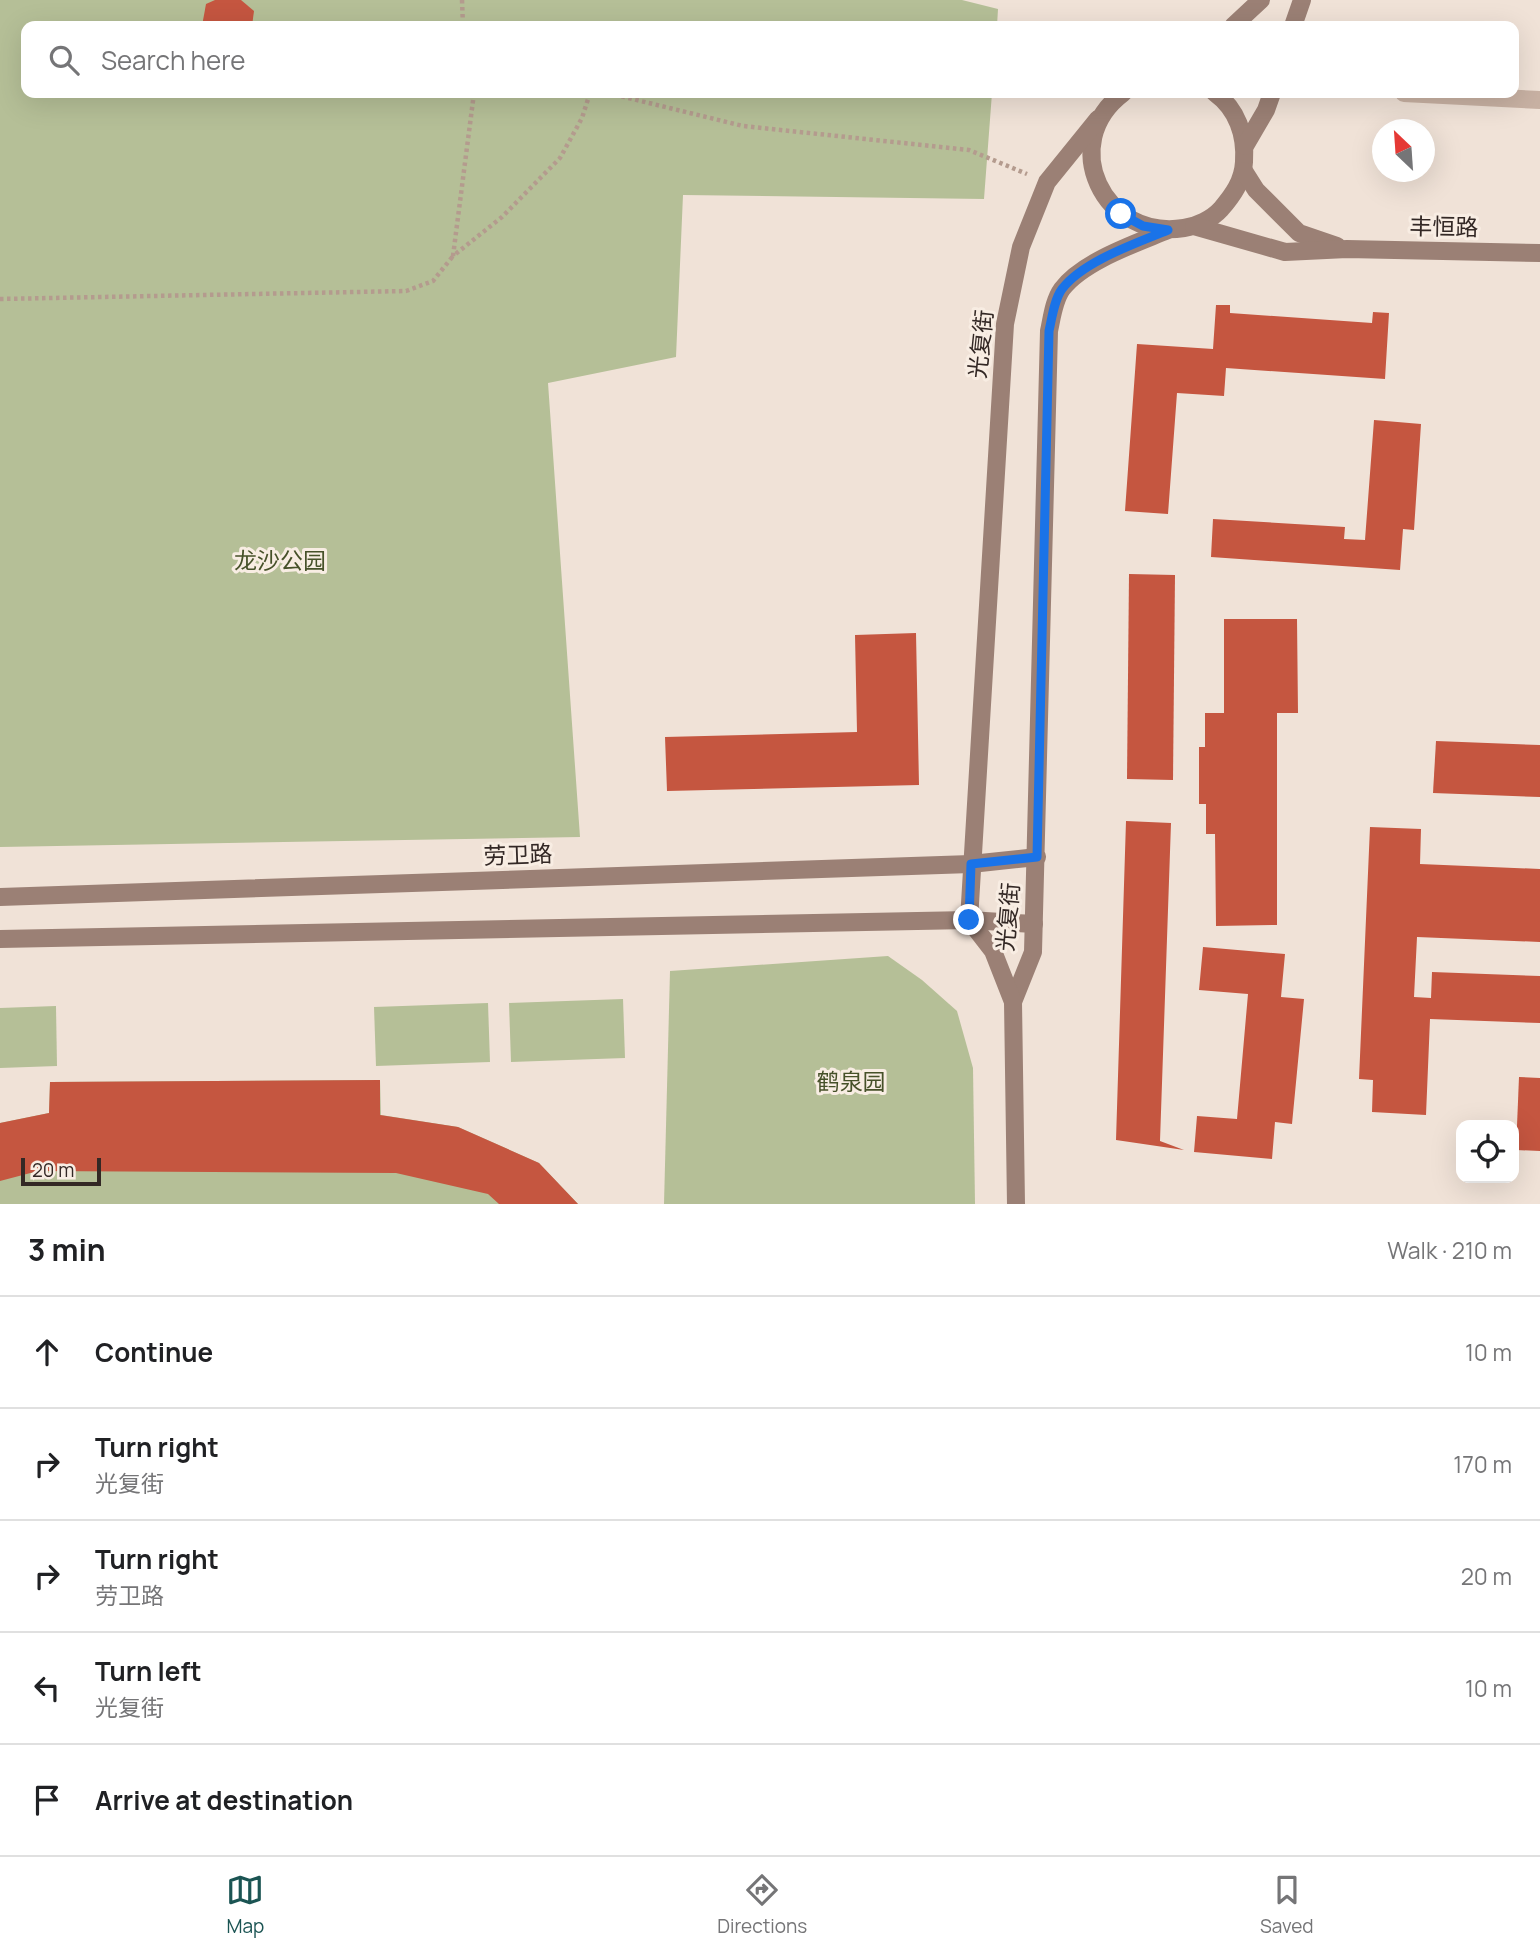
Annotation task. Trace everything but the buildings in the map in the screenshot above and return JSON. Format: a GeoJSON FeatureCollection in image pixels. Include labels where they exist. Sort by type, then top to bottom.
{"type":"FeatureCollection","features":[{"type":"Feature","properties":{"kind":"main road"},"geometry":{"type":"LineString","coordinates":[[1238,21],[1261,0]]}},
{"type":"Feature","properties":{"kind":"main road"},"geometry":{"type":"LineString","coordinates":[[1295,21],[1302,0]]}},
{"type":"Feature","properties":{"kind":"main road","name":"光复街"},"geometry":{"type":"LineString","coordinates":[[1013,1002],[993,951],[969,920],[1005,324],[1021,247],[1047,182],[1116,98]]}},
{"type":"Feature","properties":{"kind":"main road"},"geometry":{"type":"LineString","coordinates":[[1098,119],[1091,146],[1093,171],[1103,195],[1121,214],[1143,226],[1168,230],[1194,226],[1216,214],[1234,195],[1244,171],[1245,146],[1238,121],[1221,98]]}},
{"type":"Feature","properties":{"kind":"main road"},"geometry":{"type":"LineString","coordinates":[[1245,146],[1270,98]]}},
{"type":"Feature","properties":{"kind":"main road"},"geometry":{"type":"LineString","coordinates":[[1244,171],[1256,190],[1299,233],[1347,249]]}},
{"type":"Feature","properties":{"kind":"main road"},"geometry":{"type":"LineString","coordinates":[[1194,226],[1285,252],[1347,249]]}},
{"type":"Feature","properties":{"kind":"main road","name":"光复街"},"geometry":{"type":"LineString","coordinates":[[1013,1002],[1033,952],[1049,331],[1062,289],[1082,270],[1168,230]]}},
{"type":"Feature","properties":{"kind":"main road","name":"丰恒路"},"geometry":{"type":"LineString","coordinates":[[1347,249],[1540,253]]}},
{"type":"Feature","properties":{"kind":"main road","name":"劳卫路"},"geometry":{"type":"LineString","coordinates":[[0,897],[971,864],[1037,857]]}},
{"type":"Feature","properties":{"kind":"main road"},"geometry":{"type":"LineString","coordinates":[[0,939],[969,920],[1034,924]]}},
{"type":"Feature","properties":{"kind":"main road"},"geometry":{"type":"LineString","coordinates":[[1013,1002],[1016,1204]]}},
{"type":"Feature","properties":{"kind":"street"},"geometry":{"type":"LineString","coordinates":[[1501,98],[1540,100]]}},
{"type":"Feature","properties":{"kind":"path"},"geometry":{"type":"LineString","coordinates":[[462,0],[463,21]]}},
{"type":"Feature","properties":{"kind":"path"},"geometry":{"type":"LineString","coordinates":[[453,256],[473,98]]}},
{"type":"Feature","properties":{"kind":"path"},"geometry":{"type":"LineString","coordinates":[[0,299],[405,291],[433,281],[453,256],[502,217],[560,158],[582,118],[588,98]]}},
{"type":"Feature","properties":{"kind":"path"},"geometry":{"type":"LineString","coordinates":[[628,98],[743,126],[969,150],[1047,182]]}},
{"type":"Feature","properties":{"kind":"green space","name":"龙沙公园"},"geometry":{"type":"Polygon","coordinates":[[[0,0],[962,0],[998,9],[997,21],[21,21],[21,98],[992,98],[984,199],[683,195],[676,357],[548,383],[580,837],[0,847],[0,0]]]}},
{"type":"Feature","properties":{"kind":"green space","name":"鹤泉园"},"geometry":{"type":"Polygon","coordinates":[[[888,956],[922,980],[957,1011],[973,1068],[975,1204],[664,1204],[670,971],[888,956]]]}},
{"type":"Feature","properties":{"kind":"green space"},"geometry":{"type":"Polygon","coordinates":[[[623,999],[625,1058],[511,1062],[509,1003],[623,999]]]}},
{"type":"Feature","properties":{"kind":"green space"},"geometry":{"type":"Polygon","coordinates":[[[488,1003],[490,1062],[376,1066],[374,1007],[488,1003]]]}},
{"type":"Feature","properties":{"kind":"green space"},"geometry":{"type":"Polygon","coordinates":[[[56,1006],[57,1066],[0,1068],[0,1008],[56,1006]]]}},
{"type":"Feature","properties":{"kind":"green space"},"geometry":{"type":"Polygon","coordinates":[[[380,1080],[381,1115],[458,1127],[539,1163],[578,1204],[0,1204],[0,1123],[49,1113],[50,1082],[380,1080]]]}},
{"type":"Feature","properties":{"kind":"route"},"geometry":{"type":"LineString","coordinates":[[969,920],[971,864],[1037,857],[1049,331],[1062,289],[1082,270],[1168,230],[1143,226],[1121,214]]}}]}
